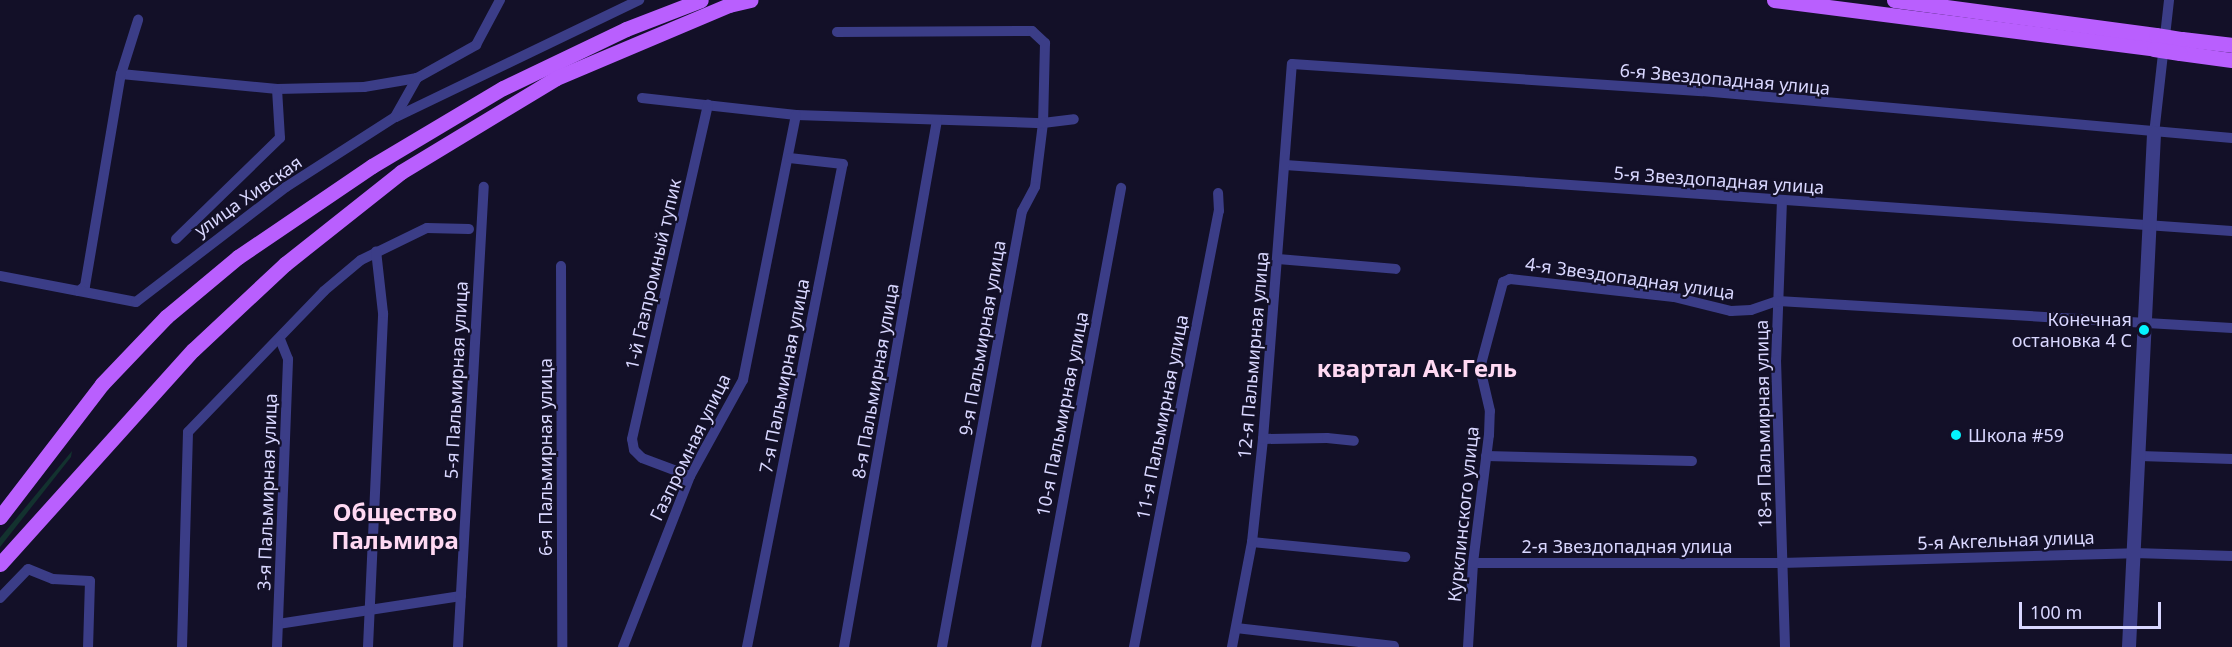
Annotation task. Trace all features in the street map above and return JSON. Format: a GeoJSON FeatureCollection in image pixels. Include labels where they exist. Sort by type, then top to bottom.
{"type":"FeatureCollection","features":[{"type":"Feature","properties":{"kind":"main road"},"geometry":{"type":"LineString","coordinates":[[0,517],[109,376],[166,317],[238,257],[363,172],[484,98],[605,38],[701,0]]}},
{"type":"Feature","properties":{"kind":"main road"},"geometry":{"type":"LineString","coordinates":[[0,564],[193,350],[285,264],[401,172],[556,78],[729,5],[750,0]]}},
{"type":"Feature","properties":{"kind":"main road"},"geometry":{"type":"LineString","coordinates":[[1774,0],[2155,42]]}},
{"type":"Feature","properties":{"kind":"main road"},"geometry":{"type":"LineString","coordinates":[[1894,0],[2181,46],[2232,60]]}},
{"type":"Feature","properties":{"kind":"main road"},"geometry":{"type":"LineString","coordinates":[[2181,46],[2232,45]]}},
{"type":"Feature","properties":{"kind":"street"},"geometry":{"type":"LineString","coordinates":[[121,74],[277,88],[364,87],[417,78],[476,45],[500,0]]}},
{"type":"Feature","properties":{"kind":"street"},"geometry":{"type":"LineString","coordinates":[[395,117],[639,0]]}},
{"type":"Feature","properties":{"kind":"street"},"geometry":{"type":"LineString","coordinates":[[2129,647],[2147,322],[2154,134],[2169,0]]}},
{"type":"Feature","properties":{"kind":"street"},"geometry":{"type":"LineString","coordinates":[[82,289],[121,74],[138,20]]}},
{"type":"Feature","properties":{"kind":"street","name":"9-я Пальмирная улица"},"geometry":{"type":"LineString","coordinates":[[837,32],[970,29],[1032,31],[1045,43],[1043,123],[1035,187],[1022,211],[942,647]]}},
{"type":"Feature","properties":{"kind":"street","name":"6-я Звездопадная улица"},"geometry":{"type":"LineString","coordinates":[[1292,64],[1702,91],[2154,134],[2232,138]]}},
{"type":"Feature","properties":{"kind":"street","name":"12-я Пальмирная улица"},"geometry":{"type":"LineString","coordinates":[[1232,647],[1252,542],[1263,439],[1292,64]]}},
{"type":"Feature","properties":{"kind":"street","name":"улица Хивская"},"geometry":{"type":"LineString","coordinates":[[0,276],[82,289],[136,302],[286,187],[395,117],[417,78]]}},
{"type":"Feature","properties":{"kind":"street"},"geometry":{"type":"LineString","coordinates":[[176,239],[280,138],[277,88]]}},
{"type":"Feature","properties":{"kind":"street"},"geometry":{"type":"LineString","coordinates":[[642,98],[796,115],[1043,123],[1074,119]]}},
{"type":"Feature","properties":{"kind":"street","name":"1-й Газпромный тупик"},"geometry":{"type":"LineString","coordinates":[[690,476],[642,458],[634,450],[632,439],[708,105]]}},
{"type":"Feature","properties":{"kind":"street","name":"Газпромная улица"},"geometry":{"type":"LineString","coordinates":[[623,647],[690,476],[743,380],[796,115]]}},
{"type":"Feature","properties":{"kind":"street","name":"8-я Пальмирная улица"},"geometry":{"type":"LineString","coordinates":[[844,647],[937,120]]}},
{"type":"Feature","properties":{"kind":"street","name":"7-я Пальмирная улица"},"geometry":{"type":"LineString","coordinates":[[747,647],[843,164],[789,158]]}},
{"type":"Feature","properties":{"kind":"street","name":"5-я Звездопадная улица"},"geometry":{"type":"LineString","coordinates":[[1285,165],[2232,231]]}},
{"type":"Feature","properties":{"kind":"street","name":"5-я Пальмирная улица"},"geometry":{"type":"LineString","coordinates":[[458,647],[484,187]]}},
{"type":"Feature","properties":{"kind":"street","name":"10-я Пальмирная улица"},"geometry":{"type":"LineString","coordinates":[[1035,647],[1121,188]]}},
{"type":"Feature","properties":{"kind":"street","name":"11-я Пальмирная улица"},"geometry":{"type":"LineString","coordinates":[[1134,647],[1220,211],[1218,193]]}},
{"type":"Feature","properties":{"kind":"street","name":"18-я Пальмирная улица"},"geometry":{"type":"LineString","coordinates":[[1782,201],[1778,301],[1781,563],[1785,647]]}},
{"type":"Feature","properties":{"kind":"street"},"geometry":{"type":"LineString","coordinates":[[182,647],[188,432],[324,291],[376,251],[427,228],[469,229]]}},
{"type":"Feature","properties":{"kind":"street"},"geometry":{"type":"LineString","coordinates":[[368,647],[383,313],[376,251]]}},
{"type":"Feature","properties":{"kind":"street"},"geometry":{"type":"LineString","coordinates":[[1278,258],[1396,269]]}},
{"type":"Feature","properties":{"kind":"street","name":"6-я Пальмирная улица"},"geometry":{"type":"LineString","coordinates":[[561,266],[562,647]]}},
{"type":"Feature","properties":{"kind":"street","name":"4-я Звездопадная улица"},"geometry":{"type":"LineString","coordinates":[[1503,282],[1510,279],[1674,297],[1731,311],[1751,310],[1778,301],[2232,328]]}},
{"type":"Feature","properties":{"kind":"street","name":"Курклинского улица"},"geometry":{"type":"LineString","coordinates":[[1468,647],[1473,563],[1490,411],[1480,368],[1503,282]]}},
{"type":"Feature","properties":{"kind":"street","name":"3-я Пальмирная улица"},"geometry":{"type":"LineString","coordinates":[[277,647],[288,359],[280,339]]}},
{"type":"Feature","properties":{"kind":"street"},"geometry":{"type":"LineString","coordinates":[[1263,439],[1327,438],[1354,441]]}},
{"type":"Feature","properties":{"kind":"street"},"geometry":{"type":"LineString","coordinates":[[1486,456],[1692,461]]}},
{"type":"Feature","properties":{"kind":"street"},"geometry":{"type":"LineString","coordinates":[[2140,456],[2232,459]]}},
{"type":"Feature","properties":{"kind":"street"},"geometry":{"type":"LineString","coordinates":[[1252,542],[1405,557]]}},
{"type":"Feature","properties":{"kind":"street","name":"5-я Акгельная улица"},"geometry":{"type":"LineString","coordinates":[[1781,563],[2134,553],[2232,556]]}},
{"type":"Feature","properties":{"kind":"street","name":"2-я Звездопадная улица"},"geometry":{"type":"LineString","coordinates":[[1473,563],[1781,563]]}},
{"type":"Feature","properties":{"kind":"street"},"geometry":{"type":"LineString","coordinates":[[0,598],[27,569],[53,579],[90,581],[88,647]]}},
{"type":"Feature","properties":{"kind":"street"},"geometry":{"type":"LineString","coordinates":[[278,624],[461,596]]}},
{"type":"Feature","properties":{"kind":"street"},"geometry":{"type":"LineString","coordinates":[[1236,628],[1329,643],[1394,646]]}},
{"type":"Feature","properties":{"kind":"green space"},"geometry":{"type":"Polygon","coordinates":[[[72,451],[71,457],[0,547],[0,538],[72,451]]]}},
{"type":"Feature","properties":{"kind":"place","name":"Конечная остановка 4 С"},"geometry":{"type":"Point","coordinates":[2144,330]}},
{"type":"Feature","properties":{"kind":"place","name":"Школа #59"},"geometry":{"type":"Point","coordinates":[1956,435]}},
{"type":"Feature","properties":{"kind":"district","name":"квартал Ак-Гель"},"geometry":{"type":"Point","coordinates":[1417,368]}},
{"type":"Feature","properties":{"kind":"district","name":"Общество Пальмира"},"geometry":{"type":"Point","coordinates":[395,526]}}]}
